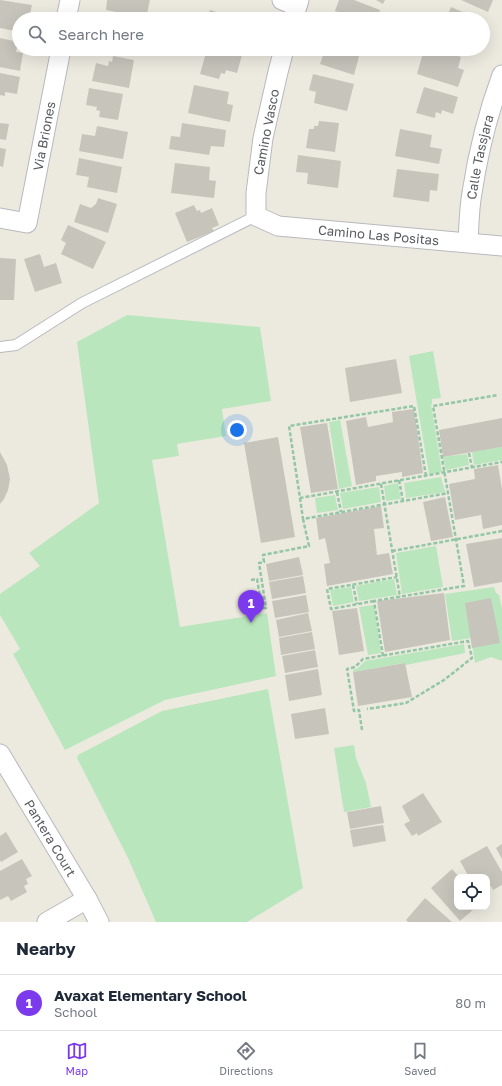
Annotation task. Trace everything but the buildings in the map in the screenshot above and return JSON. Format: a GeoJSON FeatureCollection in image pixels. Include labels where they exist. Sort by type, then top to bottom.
{"type":"FeatureCollection","features":[{"type":"Feature","properties":{"kind":"street"},"geometry":{"type":"LineString","coordinates":[[67,12],[70,0]]}},
{"type":"Feature","properties":{"kind":"street","name":"Via Briones"},"geometry":{"type":"LineString","coordinates":[[0,218],[28,223],[60,56]]}},
{"type":"Feature","properties":{"kind":"street","name":"Camino Vasco"},"geometry":{"type":"LineString","coordinates":[[256,216],[256,193],[263,138],[282,56]]}},
{"type":"Feature","properties":{"kind":"street","name":"Calle Tassjara"},"geometry":{"type":"LineString","coordinates":[[468,242],[472,194],[482,141],[496,90],[502,75]]}},
{"type":"Feature","properties":{"kind":"street","name":"Camino Las Positas"},"geometry":{"type":"LineString","coordinates":[[256,216],[278,226],[502,246]]}},
{"type":"Feature","properties":{"kind":"street","name":"Pantera Court"},"geometry":{"type":"LineString","coordinates":[[0,754],[88,899],[99,922]]}},
{"type":"Feature","properties":{"kind":"street"},"geometry":{"type":"LineString","coordinates":[[47,922],[88,899]]}},
{"type":"Feature","properties":{"kind":"lane"},"geometry":{"type":"LineString","coordinates":[[0,347],[16,345],[82,303],[256,216]]}},
{"type":"Feature","properties":{"kind":"path"},"geometry":{"type":"LineString","coordinates":[[397,577],[327,589],[331,608],[464,586],[433,406],[498,395]]}},
{"type":"Feature","properties":{"kind":"path"},"geometry":{"type":"LineString","coordinates":[[252,580],[257,579],[262,608],[266,608],[259,563],[264,562],[263,555],[308,546],[289,426],[414,406],[426,476]]}},
{"type":"Feature","properties":{"kind":"path"},"geometry":{"type":"LineString","coordinates":[[469,453],[472,468]]}},
{"type":"Feature","properties":{"kind":"path"},"geometry":{"type":"LineString","coordinates":[[300,498],[502,462]]}},
{"type":"Feature","properties":{"kind":"path"},"geometry":{"type":"LineString","coordinates":[[399,480],[403,501]]}},
{"type":"Feature","properties":{"kind":"path"},"geometry":{"type":"LineString","coordinates":[[381,484],[400,597]]}},
{"type":"Feature","properties":{"kind":"path"},"geometry":{"type":"LineString","coordinates":[[337,492],[341,512]]}},
{"type":"Feature","properties":{"kind":"path"},"geometry":{"type":"LineString","coordinates":[[303,519],[448,493]]}},
{"type":"Feature","properties":{"kind":"path"},"geometry":{"type":"LineString","coordinates":[[392,551],[502,531]]}},
{"type":"Feature","properties":{"kind":"path"},"geometry":{"type":"LineString","coordinates":[[353,585],[357,604]]}},
{"type":"Feature","properties":{"kind":"path"},"geometry":{"type":"LineString","coordinates":[[374,601],[382,656]]}},
{"type":"Feature","properties":{"kind":"path"},"geometry":{"type":"LineString","coordinates":[[362,730],[359,710],[354,711],[347,669],[355,667],[363,659],[468,641],[472,658],[444,680],[406,703],[367,709]]}},
{"type":"Feature","properties":{"kind":"green space"},"geometry":{"type":"Polygon","coordinates":[[[127,315],[260,327],[271,401],[222,409],[226,436],[177,444],[179,456],[152,460],[180,627],[267,613],[276,676],[165,700],[65,750],[13,654],[20,649],[0,615],[0,594],[40,566],[29,553],[99,503],[77,342],[127,315]]]}},
{"type":"Feature","properties":{"kind":"green space"},"geometry":{"type":"Polygon","coordinates":[[[433,351],[441,398],[432,399],[431,404],[442,472],[429,474],[409,356],[433,351]]]}},
{"type":"Feature","properties":{"kind":"green space"},"geometry":{"type":"Polygon","coordinates":[[[340,420],[352,486],[339,489],[329,422],[340,420]]]}},
{"type":"Feature","properties":{"kind":"green space"},"geometry":{"type":"Polygon","coordinates":[[[502,447],[502,460],[474,465],[472,452],[502,447]]]}},
{"type":"Feature","properties":{"kind":"green space"},"geometry":{"type":"Polygon","coordinates":[[[467,454],[469,465],[446,470],[443,457],[467,454]]]}},
{"type":"Feature","properties":{"kind":"green space"},"geometry":{"type":"Polygon","coordinates":[[[441,477],[445,492],[406,498],[404,483],[441,477]]]}},
{"type":"Feature","properties":{"kind":"green space"},"geometry":{"type":"Polygon","coordinates":[[[398,483],[401,499],[386,501],[384,486],[398,483]]]}},
{"type":"Feature","properties":{"kind":"green space"},"geometry":{"type":"Polygon","coordinates":[[[379,487],[381,502],[343,509],[340,493],[379,487]]]}},
{"type":"Feature","properties":{"kind":"green space"},"geometry":{"type":"Polygon","coordinates":[[[335,495],[338,510],[317,513],[315,498],[335,495]]]}},
{"type":"Feature","properties":{"kind":"green space"},"geometry":{"type":"Polygon","coordinates":[[[436,546],[443,587],[402,594],[396,553],[436,546]]]}},
{"type":"Feature","properties":{"kind":"green space"},"geometry":{"type":"Polygon","coordinates":[[[394,579],[397,595],[359,601],[356,586],[394,579]]]}},
{"type":"Feature","properties":{"kind":"green space"},"geometry":{"type":"Polygon","coordinates":[[[351,587],[354,602],[333,606],[330,590],[351,587]]]}},
{"type":"Feature","properties":{"kind":"green space"},"geometry":{"type":"Polygon","coordinates":[[[494,587],[496,593],[499,595],[502,609],[502,661],[491,657],[475,663],[471,638],[452,641],[445,594],[494,587]]]}},
{"type":"Feature","properties":{"kind":"green space"},"geometry":{"type":"Polygon","coordinates":[[[374,605],[381,653],[368,655],[359,607],[374,605]]]}},
{"type":"Feature","properties":{"kind":"green space"},"geometry":{"type":"Polygon","coordinates":[[[464,644],[465,653],[406,665],[404,663],[353,672],[353,670],[358,668],[365,661],[464,644]]]}},
{"type":"Feature","properties":{"kind":"green space"},"geometry":{"type":"Polygon","coordinates":[[[268,689],[303,888],[247,922],[156,922],[128,858],[77,758],[78,755],[162,711],[268,689]]]}},
{"type":"Feature","properties":{"kind":"green space"},"geometry":{"type":"Polygon","coordinates":[[[354,745],[356,758],[366,783],[371,807],[344,812],[334,748],[354,745]]]}},
{"type":"Feature","properties":{"kind":"place","name":"Avaxat Elementary School"},"geometry":{"type":"Point","coordinates":[251,623]}}]}
